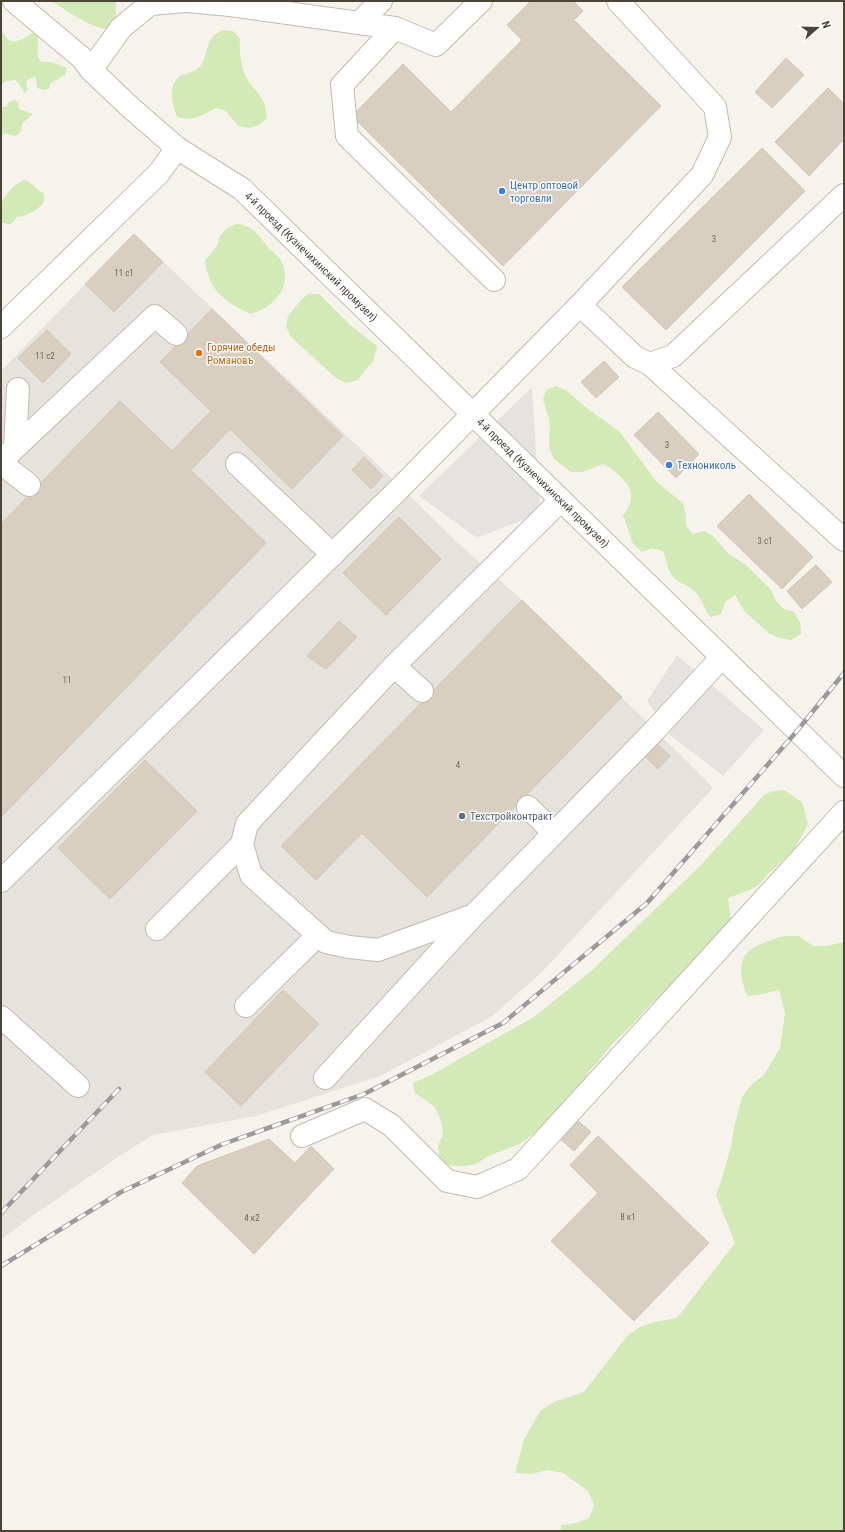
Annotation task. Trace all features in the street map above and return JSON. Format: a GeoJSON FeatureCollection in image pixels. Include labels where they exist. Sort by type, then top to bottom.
{"type":"FeatureCollection","features":[{"type":"Feature","properties":{"kind":"street","name":"4-й проезд (Кузнечихинский промузел)"},"geometry":{"type":"LineString","coordinates":[[14,1],[82,58],[91,70],[177,148],[242,189],[844,776]]}},
{"type":"Feature","properties":{"kind":"street"},"geometry":{"type":"LineString","coordinates":[[91,70],[121,28],[150,4],[186,1],[230,5],[395,28],[436,45],[481,1]]}},
{"type":"Feature","properties":{"kind":"street"},"geometry":{"type":"LineString","coordinates":[[359,23],[381,1]]}},
{"type":"Feature","properties":{"kind":"street"},"geometry":{"type":"LineString","coordinates":[[1,881],[401,487],[580,305],[702,176],[720,137],[715,107],[618,1]]}},
{"type":"Feature","properties":{"kind":"street"},"geometry":{"type":"LineString","coordinates":[[395,28],[342,85],[347,136],[494,280]]}},
{"type":"Feature","properties":{"kind":"street"},"geometry":{"type":"LineString","coordinates":[[4,319],[158,173],[177,148]]}},
{"type":"Feature","properties":{"kind":"street"},"geometry":{"type":"LineString","coordinates":[[650,364],[673,356],[844,195]]}},
{"type":"Feature","properties":{"kind":"street"},"geometry":{"type":"LineString","coordinates":[[580,305],[635,357],[650,364],[844,540]]}},
{"type":"Feature","properties":{"kind":"street"},"geometry":{"type":"LineString","coordinates":[[6,457],[155,316],[176,334]]}},
{"type":"Feature","properties":{"kind":"street"},"geometry":{"type":"LineString","coordinates":[[18,389],[6,457],[29,485]]}},
{"type":"Feature","properties":{"kind":"street"},"geometry":{"type":"LineString","coordinates":[[237,464],[333,555]]}},
{"type":"Feature","properties":{"kind":"street"},"geometry":{"type":"LineString","coordinates":[[474,915],[378,950],[348,947],[326,942],[251,875],[242,844],[247,824],[394,666],[561,500]]}},
{"type":"Feature","properties":{"kind":"street"},"geometry":{"type":"LineString","coordinates":[[325,1078],[474,915],[656,730],[722,657]]}},
{"type":"Feature","properties":{"kind":"street"},"geometry":{"type":"LineString","coordinates":[[394,666],[422,691]]}},
{"type":"Feature","properties":{"kind":"street"},"geometry":{"type":"LineString","coordinates":[[528,807],[554,833]]}},
{"type":"Feature","properties":{"kind":"street"},"geometry":{"type":"LineString","coordinates":[[302,1136],[365,1109],[391,1124],[447,1181],[477,1187],[518,1169],[844,812]]}},
{"type":"Feature","properties":{"kind":"street"},"geometry":{"type":"LineString","coordinates":[[157,929],[242,844]]}},
{"type":"Feature","properties":{"kind":"street"},"geometry":{"type":"LineString","coordinates":[[246,1006],[318,934]]}},
{"type":"Feature","properties":{"kind":"street"},"geometry":{"type":"LineString","coordinates":[[1,1017],[78,1086]]}},
{"type":"Feature","properties":{"kind":"shaded area"},"geometry":{"type":"Polygon","coordinates":[[[134,234],[401,487],[459,544],[522,600],[713,788],[541,973],[491,1017],[380,1076],[256,1116],[153,1135],[32,1216],[1,1240],[1,371],[134,234]]]}},
{"type":"Feature","properties":{"kind":"shaded area"},"geometry":{"type":"Polygon","coordinates":[[[532,387],[540,513],[477,538],[419,496],[532,387]]]}},
{"type":"Feature","properties":{"kind":"shaded area"},"geometry":{"type":"Polygon","coordinates":[[[677,655],[764,730],[723,776],[670,735],[647,701],[677,655]]]}},
{"type":"Feature","properties":{"kind":"green space"},"geometry":{"type":"Polygon","coordinates":[[[51,1],[116,1],[115,20],[112,26],[100,28],[91,25],[51,1]]]}},
{"type":"Feature","properties":{"kind":"green space"},"geometry":{"type":"Polygon","coordinates":[[[1,30],[12,42],[18,41],[33,33],[37,35],[39,59],[42,62],[51,62],[65,67],[67,69],[65,75],[50,84],[49,89],[44,90],[37,88],[36,79],[34,77],[27,80],[26,85],[28,89],[25,93],[16,80],[6,81],[1,85],[1,30]]]}},
{"type":"Feature","properties":{"kind":"green space"},"geometry":{"type":"Polygon","coordinates":[[[223,30],[233,31],[240,39],[242,67],[246,77],[265,106],[267,118],[259,125],[249,128],[238,126],[226,111],[216,108],[202,115],[189,119],[177,117],[172,100],[174,83],[182,75],[195,70],[201,65],[210,41],[217,33],[223,30]]]}},
{"type":"Feature","properties":{"kind":"green space"},"geometry":{"type":"Polygon","coordinates":[[[14,100],[18,102],[19,109],[33,114],[22,124],[21,130],[18,134],[14,136],[4,133],[1,140],[1,107],[6,107],[9,102],[14,100]]]}},
{"type":"Feature","properties":{"kind":"green space"},"geometry":{"type":"Polygon","coordinates":[[[24,180],[43,193],[43,202],[36,210],[26,215],[17,217],[12,223],[8,224],[1,222],[1,207],[3,199],[14,186],[24,180]]]}},
{"type":"Feature","properties":{"kind":"green space"},"geometry":{"type":"Polygon","coordinates":[[[237,224],[252,229],[277,255],[284,270],[285,279],[283,287],[274,301],[267,307],[250,314],[219,294],[210,280],[205,261],[217,246],[220,236],[227,228],[237,224]]]}},
{"type":"Feature","properties":{"kind":"green space"},"geometry":{"type":"Polygon","coordinates":[[[308,294],[319,294],[350,325],[377,346],[373,362],[358,380],[346,383],[336,378],[290,336],[286,326],[288,316],[300,301],[308,294]]]}},
{"type":"Feature","properties":{"kind":"green space"},"geometry":{"type":"Polygon","coordinates":[[[556,386],[566,390],[584,406],[620,432],[656,481],[683,503],[686,515],[686,526],[693,534],[704,531],[713,536],[728,553],[747,566],[771,590],[776,601],[784,609],[794,612],[800,622],[801,634],[791,640],[770,634],[745,612],[735,595],[725,602],[721,614],[710,617],[696,593],[672,575],[668,568],[663,551],[652,548],[642,552],[633,544],[623,515],[631,500],[631,492],[626,482],[612,469],[603,464],[582,472],[571,472],[554,459],[550,449],[549,418],[543,400],[546,390],[556,386]]]}},
{"type":"Feature","properties":{"kind":"green space"},"geometry":{"type":"Polygon","coordinates":[[[784,790],[802,802],[808,824],[794,850],[767,875],[760,884],[750,890],[728,898],[731,922],[613,1043],[589,1071],[584,1081],[540,1129],[520,1144],[488,1156],[478,1163],[467,1166],[443,1164],[439,1155],[438,1145],[443,1135],[439,1115],[434,1106],[415,1093],[413,1083],[431,1075],[534,1017],[591,971],[701,865],[764,795],[773,791],[784,790]]]}},
{"type":"Feature","properties":{"kind":"green space"},"geometry":{"type":"Polygon","coordinates":[[[785,936],[799,936],[813,946],[827,946],[844,942],[844,1531],[561,1531],[561,1525],[576,1523],[589,1518],[594,1505],[588,1491],[563,1473],[547,1470],[532,1474],[515,1473],[524,1440],[540,1411],[554,1402],[584,1392],[627,1336],[640,1327],[655,1322],[677,1318],[735,1243],[716,1195],[731,1147],[742,1097],[752,1084],[764,1075],[780,1048],[785,1013],[779,990],[747,996],[741,970],[742,961],[746,954],[760,944],[785,936]]]}},
{"type":"Feature","properties":{"kind":"building","name":"Центр оптовой торговли"},"geometry":{"type":"Polygon","coordinates":[[[531,1],[573,1],[583,11],[574,20],[661,106],[503,266],[352,116],[403,64],[451,112],[522,40],[507,25],[531,1]]]}},
{"type":"Feature","properties":{"kind":"building"},"geometry":{"type":"Polygon","coordinates":[[[786,58],[804,75],[772,108],[755,92],[786,58]]]}},
{"type":"Feature","properties":{"kind":"building"},"geometry":{"type":"Polygon","coordinates":[[[828,88],[844,104],[844,139],[809,176],[775,142],[828,88]]]}},
{"type":"Feature","properties":{"kind":"building"},"geometry":{"type":"Polygon","coordinates":[[[762,148],[805,191],[666,330],[622,287],[762,148]]]}},
{"type":"Feature","properties":{"kind":"building"},"geometry":{"type":"Polygon","coordinates":[[[134,234],[163,262],[114,312],[85,284],[134,234]]]}},
{"type":"Feature","properties":{"kind":"building"},"geometry":{"type":"Polygon","coordinates":[[[212,309],[343,436],[292,489],[230,429],[191,470],[266,543],[1,817],[1,524],[120,401],[172,451],[211,411],[160,362],[212,309]]]}},
{"type":"Feature","properties":{"kind":"building"},"geometry":{"type":"Polygon","coordinates":[[[47,330],[71,354],[43,383],[18,358],[47,330]]]}},
{"type":"Feature","properties":{"kind":"building"},"geometry":{"type":"Polygon","coordinates":[[[604,361],[619,377],[596,398],[581,382],[604,361]]]}},
{"type":"Feature","properties":{"kind":"building"},"geometry":{"type":"Polygon","coordinates":[[[658,412],[699,454],[676,478],[634,435],[658,412]]]}},
{"type":"Feature","properties":{"kind":"building"},"geometry":{"type":"Polygon","coordinates":[[[364,457],[383,476],[371,489],[352,470],[364,457]]]}},
{"type":"Feature","properties":{"kind":"building"},"geometry":{"type":"Polygon","coordinates":[[[749,494],[813,557],[782,589],[717,526],[749,494]]]}},
{"type":"Feature","properties":{"kind":"building"},"geometry":{"type":"Polygon","coordinates":[[[399,517],[441,559],[386,615],[343,573],[399,517]]]}},
{"type":"Feature","properties":{"kind":"building"},"geometry":{"type":"Polygon","coordinates":[[[816,565],[832,582],[802,609],[787,591],[816,565]]]}},
{"type":"Feature","properties":{"kind":"building"},"geometry":{"type":"Polygon","coordinates":[[[522,600],[622,697],[427,897],[362,833],[316,880],[281,846],[522,600]]]}},
{"type":"Feature","properties":{"kind":"building"},"geometry":{"type":"Polygon","coordinates":[[[339,621],[357,637],[326,669],[307,656],[339,621]]]}},
{"type":"Feature","properties":{"kind":"building"},"geometry":{"type":"Polygon","coordinates":[[[655,742],[670,756],[658,769],[643,755],[655,742]]]}},
{"type":"Feature","properties":{"kind":"building"},"geometry":{"type":"Polygon","coordinates":[[[145,760],[197,811],[110,899],[58,848],[145,760]]]}},
{"type":"Feature","properties":{"kind":"building"},"geometry":{"type":"Polygon","coordinates":[[[283,990],[319,1024],[241,1106],[205,1072],[283,990]]]}},
{"type":"Feature","properties":{"kind":"building"},"geometry":{"type":"Polygon","coordinates":[[[576,1119],[591,1132],[574,1151],[559,1138],[576,1119]]]}},
{"type":"Feature","properties":{"kind":"building"},"geometry":{"type":"Polygon","coordinates":[[[598,1136],[709,1243],[634,1321],[551,1241],[598,1193],[570,1165],[598,1136]]]}},
{"type":"Feature","properties":{"kind":"building"},"geometry":{"type":"Polygon","coordinates":[[[269,1139],[295,1163],[311,1146],[334,1169],[254,1254],[182,1183],[197,1166],[269,1139]]]}},
{"type":"Feature","properties":{"kind":"railway"},"geometry":{"type":"LineString","coordinates":[[1,1266],[121,1192],[223,1144],[364,1094],[503,1023],[647,903],[797,731],[844,673]]}},
{"type":"Feature","properties":{"kind":"railway"},"geometry":{"type":"LineString","coordinates":[[1,1213],[119,1089]]}},
{"type":"Feature","properties":{"kind":"place","name":"Центр оптовой торговли"},"geometry":{"type":"Point","coordinates":[502,191]}},
{"type":"Feature","properties":{"kind":"place","name":"Горячие обеды Романовъ"},"geometry":{"type":"Point","coordinates":[199,353]}},
{"type":"Feature","properties":{"kind":"place","name":"Технониколь"},"geometry":{"type":"Point","coordinates":[669,465]}},
{"type":"Feature","properties":{"kind":"place","name":"Техстройконтракт"},"geometry":{"type":"Point","coordinates":[462,816]}}]}
